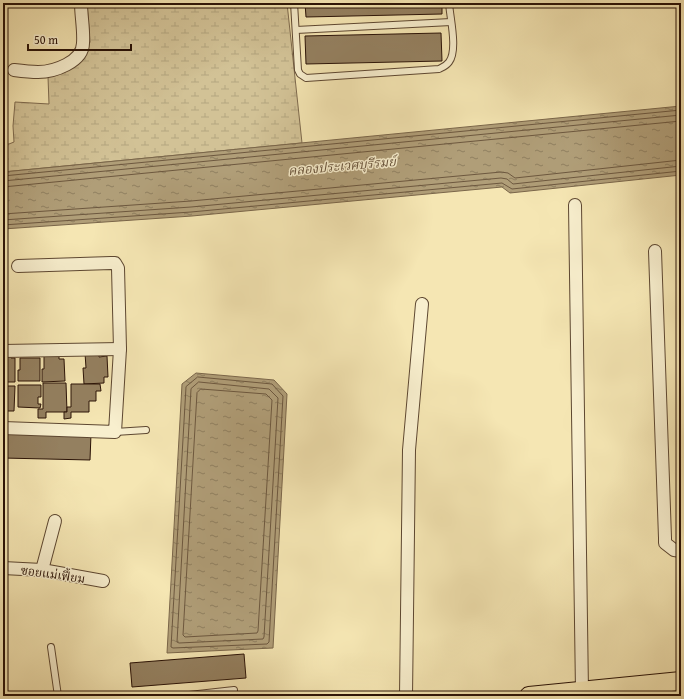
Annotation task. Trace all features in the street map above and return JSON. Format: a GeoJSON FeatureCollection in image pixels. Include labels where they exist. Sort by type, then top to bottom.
{"type":"FeatureCollection","features":[{"type":"Feature","properties":{"kind":"main road"},"geometry":{"type":"LineString","coordinates":[[530,696],[681,681]]}},
{"type":"Feature","properties":{"kind":"street"},"geometry":{"type":"LineString","coordinates":[[14,70],[39,72],[58,68],[74,61],[80,54],[84,44],[81,3]]}},
{"type":"Feature","properties":{"kind":"street"},"geometry":{"type":"LineString","coordinates":[[575,205],[582,690]]}},
{"type":"Feature","properties":{"kind":"street"},"geometry":{"type":"LineString","coordinates":[[655,251],[665,538],[666,543],[674,550],[681,551]]}},
{"type":"Feature","properties":{"kind":"street"},"geometry":{"type":"LineString","coordinates":[[3,428],[114,432],[120,349],[118,268],[115,263],[18,266]]}},
{"type":"Feature","properties":{"kind":"street"},"geometry":{"type":"LineString","coordinates":[[406,696],[410,450],[422,304]]}},
{"type":"Feature","properties":{"kind":"street"},"geometry":{"type":"LineString","coordinates":[[3,351],[120,349]]}},
{"type":"Feature","properties":{"kind":"street"},"geometry":{"type":"LineString","coordinates":[[42,570],[55,521]]}},
{"type":"Feature","properties":{"kind":"street","name":"ซอยแม่เฟี้ยม"},"geometry":{"type":"LineString","coordinates":[[3,568],[42,570],[103,581]]}},
{"type":"Feature","properties":{"kind":"lane"},"geometry":{"type":"LineString","coordinates":[[294,3],[298,70],[302,77],[310,78],[438,69],[446,66],[450,61],[453,45],[449,3]]}},
{"type":"Feature","properties":{"kind":"lane"},"geometry":{"type":"LineString","coordinates":[[296,30],[451,22]]}},
{"type":"Feature","properties":{"kind":"lane"},"geometry":{"type":"LineString","coordinates":[[114,432],[146,430]]}},
{"type":"Feature","properties":{"kind":"lane"},"geometry":{"type":"LineString","coordinates":[[51,647],[58,696]]}},
{"type":"Feature","properties":{"kind":"lane"},"geometry":{"type":"LineString","coordinates":[[180,696],[234,690]]}},
{"type":"Feature","properties":{"kind":"green space"},"geometry":{"type":"Polygon","coordinates":[[[87,3],[287,3],[302,143],[3,172],[3,144],[14,142],[13,126],[15,102],[49,104],[48,77],[73,68],[84,57],[90,42],[87,3]]]}},
{"type":"Feature","properties":{"kind":"green space"},"geometry":{"type":"Polygon","coordinates":[[[681,691],[681,696],[631,696],[681,691]]]}},
{"type":"Feature","properties":{"kind":"water","name":"คลองประเวศบุรีรมย์"},"geometry":{"type":"Polygon","coordinates":[[[681,106],[681,175],[510,193],[502,187],[192,216],[3,229],[3,172],[681,106]]]}},
{"type":"Feature","properties":{"kind":"water"},"geometry":{"type":"Polygon","coordinates":[[[196,373],[274,380],[287,394],[273,648],[167,653],[182,384],[196,373]]]}},
{"type":"Feature","properties":{"kind":"building"},"geometry":{"type":"Polygon","coordinates":[[[305,3],[442,3],[442,14],[306,17],[305,3]]]}},
{"type":"Feature","properties":{"kind":"building"},"geometry":{"type":"Polygon","coordinates":[[[441,33],[442,61],[306,64],[305,36],[441,33]]]}},
{"type":"Feature","properties":{"kind":"building"},"geometry":{"type":"Polygon","coordinates":[[[99,352],[99,357],[107,356],[108,377],[104,377],[104,383],[84,384],[83,368],[86,368],[85,353],[99,352]]]}},
{"type":"Feature","properties":{"kind":"building"},"geometry":{"type":"Polygon","coordinates":[[[59,355],[59,359],[64,359],[65,381],[42,382],[44,356],[59,355]]]}},
{"type":"Feature","properties":{"kind":"building"},"geometry":{"type":"Polygon","coordinates":[[[11,356],[11,358],[15,358],[15,382],[3,382],[3,357],[11,356]]]}},
{"type":"Feature","properties":{"kind":"building"},"geometry":{"type":"Polygon","coordinates":[[[20,358],[40,358],[40,381],[18,381],[20,358]]]}},
{"type":"Feature","properties":{"kind":"building"},"geometry":{"type":"Polygon","coordinates":[[[43,383],[66,383],[67,412],[46,412],[46,418],[38,418],[38,409],[43,409],[43,383]]]}},
{"type":"Feature","properties":{"kind":"building"},"geometry":{"type":"Polygon","coordinates":[[[71,384],[100,384],[101,391],[96,391],[96,401],[89,401],[89,412],[71,412],[71,418],[64,419],[64,412],[67,412],[67,407],[71,407],[71,384]]]}},
{"type":"Feature","properties":{"kind":"building"},"geometry":{"type":"Polygon","coordinates":[[[18,385],[41,385],[41,397],[38,397],[38,404],[41,404],[40,408],[18,407],[18,385]]]}},
{"type":"Feature","properties":{"kind":"building"},"geometry":{"type":"Polygon","coordinates":[[[3,386],[15,386],[14,411],[3,411],[3,386]]]}},
{"type":"Feature","properties":{"kind":"building"},"geometry":{"type":"Polygon","coordinates":[[[3,432],[91,434],[90,460],[3,458],[3,432]]]}},
{"type":"Feature","properties":{"kind":"building"},"geometry":{"type":"Polygon","coordinates":[[[244,654],[246,678],[132,687],[130,663],[244,654]]]}}]}
